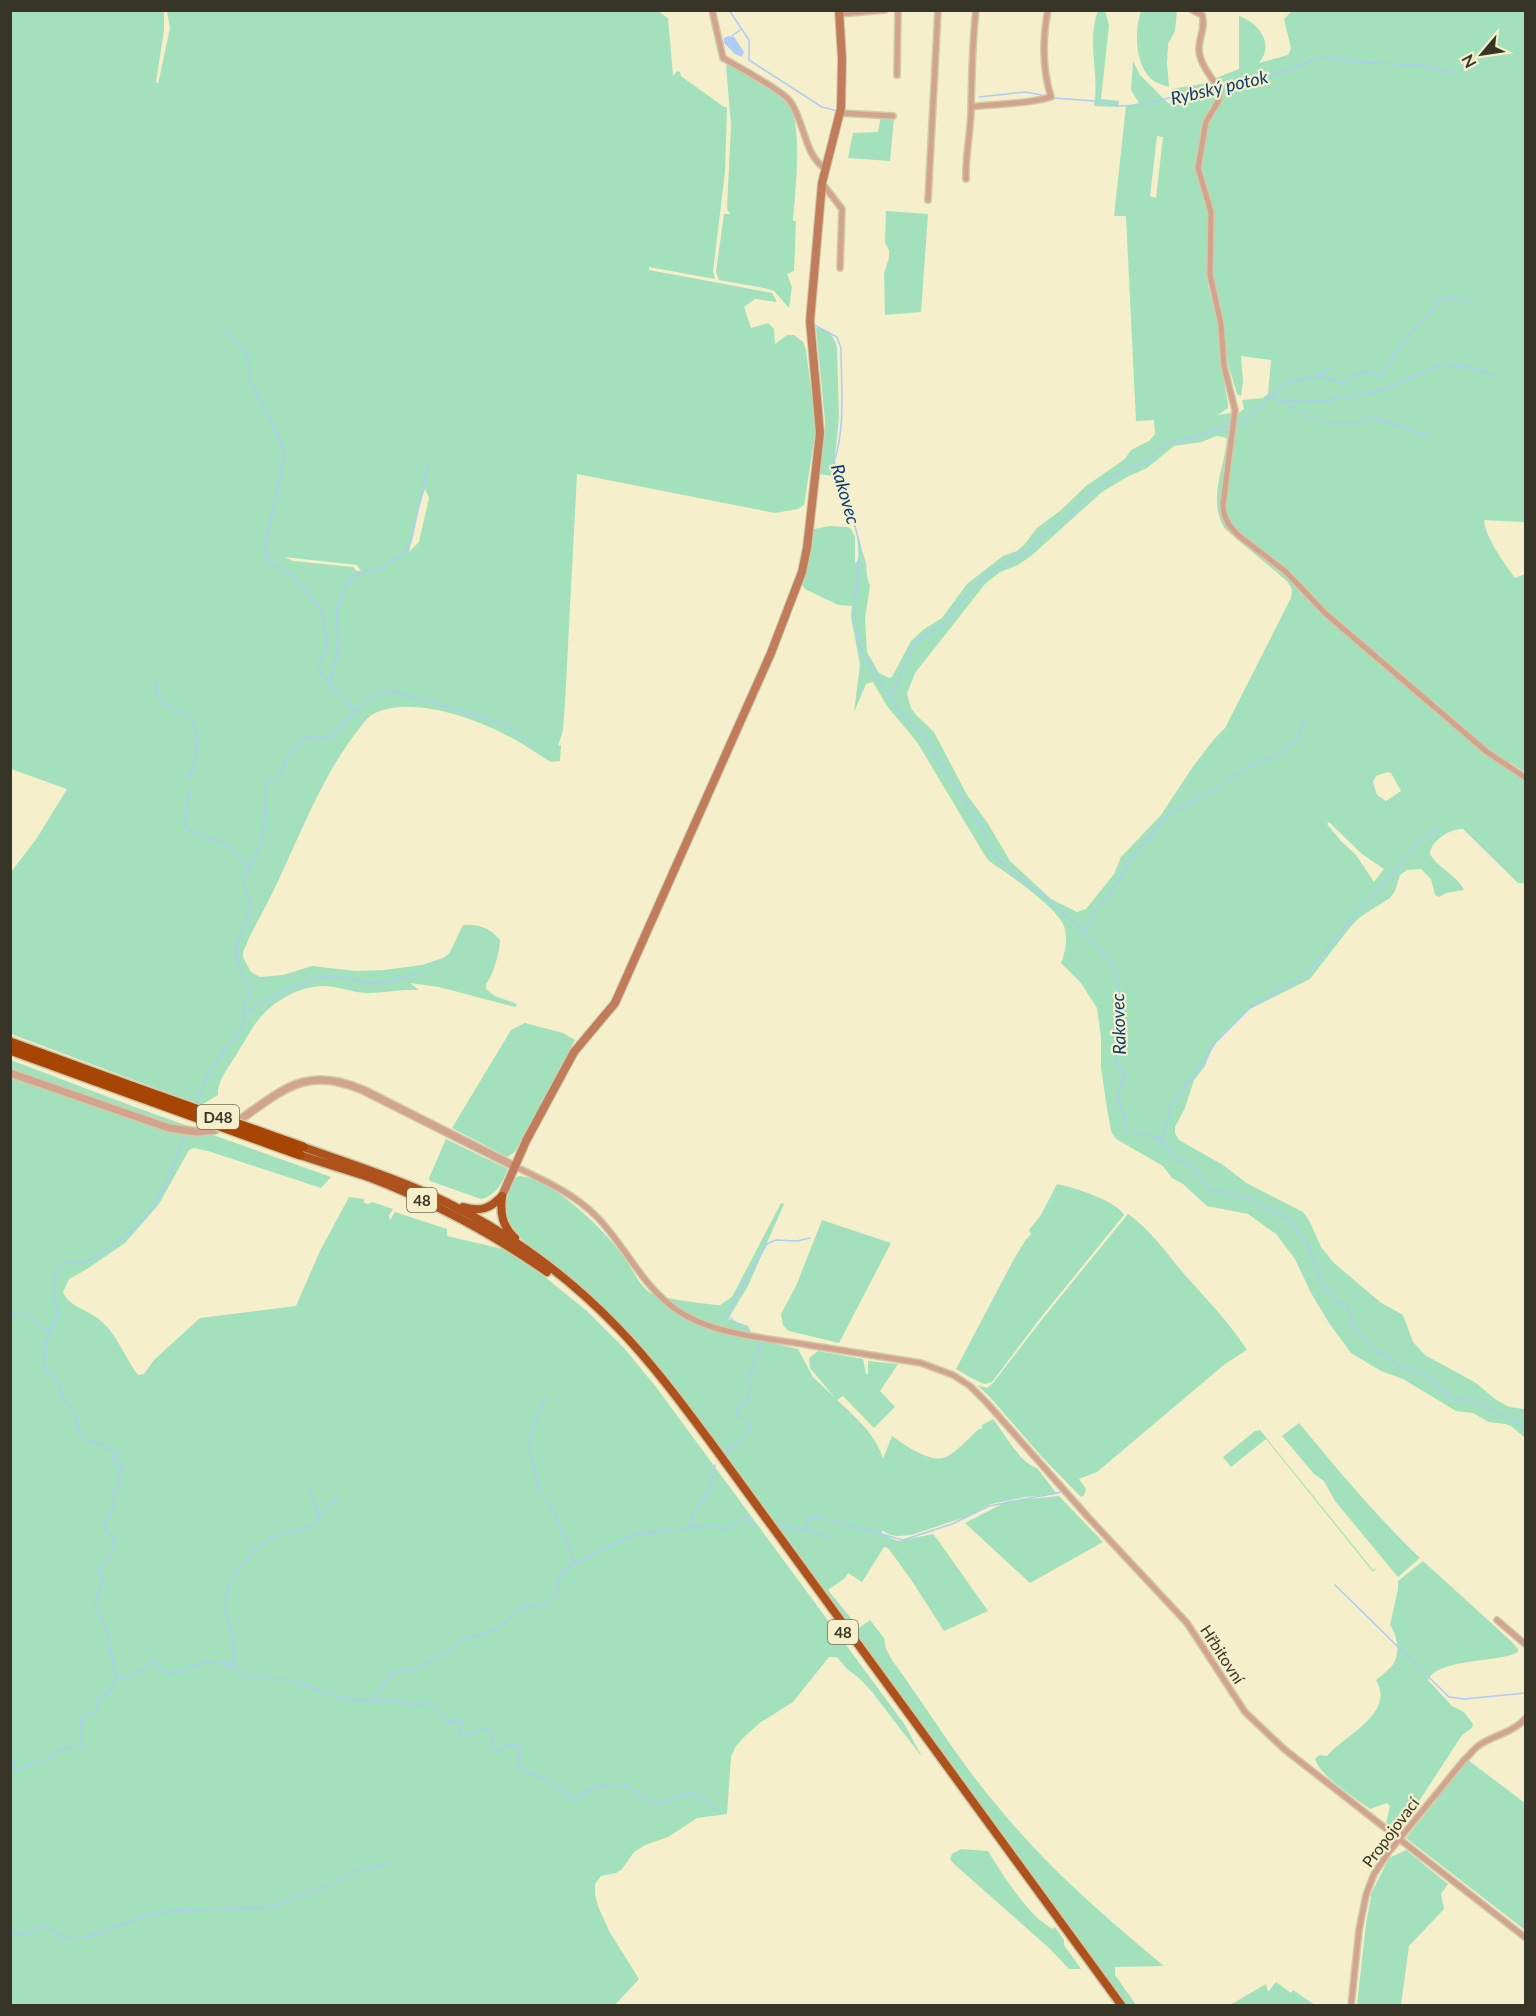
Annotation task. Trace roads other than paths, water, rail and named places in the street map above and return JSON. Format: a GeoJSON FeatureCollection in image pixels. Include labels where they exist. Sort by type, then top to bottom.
{"type":"FeatureCollection","features":[{"type":"Feature","properties":{"kind":"highway","name":"D48"},"geometry":{"type":"LineString","coordinates":[[10,1042],[133,1090],[301,1151]]}},
{"type":"Feature","properties":{"kind":"highway","name":"D48"},"geometry":{"type":"LineString","coordinates":[[10,1050],[133,1090]]}},
{"type":"Feature","properties":{"kind":"highway","name":"48"},"geometry":{"type":"LineString","coordinates":[[301,1151],[374,1171],[447,1203],[488,1225],[532,1254],[607,1317],[669,1387],[1122,2006]]}},
{"type":"Feature","properties":{"kind":"highway","name":"48"},"geometry":{"type":"LineString","coordinates":[[301,1151],[387,1185],[443,1210],[472,1226],[552,1276],[616,1333],[643,1363],[690,1423],[1116,2006]]}},
{"type":"Feature","properties":{"kind":"highway","name":"48"},"geometry":{"type":"LineString","coordinates":[[447,1203],[471,1210],[482,1210],[491,1206],[502,1196]]}},
{"type":"Feature","properties":{"kind":"highway","name":"48"},"geometry":{"type":"LineString","coordinates":[[502,1196],[501,1212],[506,1228],[532,1254]]}},
{"type":"Feature","properties":{"kind":"main road"},"geometry":{"type":"LineString","coordinates":[[502,1196],[526,1141],[576,1049],[609,1013],[618,998],[643,936],[694,828],[763,671],[802,572],[820,439],[810,327],[822,183],[840,113],[842,70],[839,12]]}},
{"type":"Feature","properties":{"kind":"street"},"geometry":{"type":"LineString","coordinates":[[712,10],[723,58],[787,97],[796,109],[807,142],[819,165],[825,168]]}},
{"type":"Feature","properties":{"kind":"street"},"geometry":{"type":"LineString","coordinates":[[839,12],[885,10]]}},
{"type":"Feature","properties":{"kind":"street"},"geometry":{"type":"LineString","coordinates":[[897,75],[898,10]]}},
{"type":"Feature","properties":{"kind":"street"},"geometry":{"type":"LineString","coordinates":[[928,200],[938,10]]}},
{"type":"Feature","properties":{"kind":"street"},"geometry":{"type":"LineString","coordinates":[[966,178],[972,46],[976,10]]}},
{"type":"Feature","properties":{"kind":"street"},"geometry":{"type":"LineString","coordinates":[[971,107],[1026,104],[1052,97],[1046,80],[1043,60],[1048,10]]}},
{"type":"Feature","properties":{"kind":"street"},"geometry":{"type":"LineString","coordinates":[[1192,10],[1202,15],[1204,20],[1199,51],[1220,92],[1219,100],[1206,122],[1198,168],[1211,212],[1210,275],[1221,324],[1224,366],[1235,410],[1223,505],[1224,514],[1229,525],[1238,535],[1286,572],[1333,620],[1487,752],[1526,778]]}},
{"type":"Feature","properties":{"kind":"street"},"geometry":{"type":"LineString","coordinates":[[840,113],[893,116]]}},
{"type":"Feature","properties":{"kind":"street"},"geometry":{"type":"LineString","coordinates":[[822,183],[842,209],[840,268]]}},
{"type":"Feature","properties":{"kind":"street"},"geometry":{"type":"LineString","coordinates":[[10,1073],[169,1128],[197,1132],[215,1130]]}},
{"type":"Feature","properties":{"kind":"street"},"geometry":{"type":"LineString","coordinates":[[241,1119],[290,1086],[310,1081],[337,1082],[363,1090],[514,1166]]}},
{"type":"Feature","properties":{"kind":"street","name":"Hřbitovní"},"geometry":{"type":"LineString","coordinates":[[514,1166],[561,1189],[588,1208],[656,1291],[669,1304],[697,1322],[750,1335],[921,1363],[953,1375],[970,1386],[1187,1623],[1235,1698],[1257,1724],[1284,1749],[1526,1938]]}},
{"type":"Feature","properties":{"kind":"street"},"geometry":{"type":"LineString","coordinates":[[1497,1620],[1526,1645]]}},
{"type":"Feature","properties":{"kind":"street","name":"Propojovací"},"geometry":{"type":"LineString","coordinates":[[1351,2006],[1359,1930],[1366,1895],[1378,1867],[1472,1752],[1480,1745],[1521,1724],[1526,1718]]}},
{"type":"Feature","properties":{"kind":"water"},"geometry":{"type":"Polygon","coordinates":[[[734,37],[744,52],[742,57],[735,54],[724,43],[724,38],[734,37]]]}},
{"type":"Feature","properties":{"kind":"waterway","name":"Rybský potok"},"geometry":{"type":"LineString","coordinates":[[729,10],[749,40],[749,60],[822,107],[838,111]]}},
{"type":"Feature","properties":{"kind":"waterway"},"geometry":{"type":"LineString","coordinates":[[732,36],[740,30]]}},
{"type":"Feature","properties":{"kind":"waterway","name":"Rybský potok"},"geometry":{"type":"LineString","coordinates":[[1219,88],[1261,79],[1316,58],[1327,57],[1353,62],[1421,65],[1458,74]]}},
{"type":"Feature","properties":{"kind":"waterway","name":"Rybský potok"},"geometry":{"type":"LineString","coordinates":[[1054,98],[1095,101],[1119,106],[1144,105],[1197,90],[1214,88]]}},
{"type":"Feature","properties":{"kind":"waterway","name":"Rybský potok"},"geometry":{"type":"LineString","coordinates":[[979,97],[1026,92],[1046,96]]}},
{"type":"Feature","properties":{"kind":"waterway"},"geometry":{"type":"LineString","coordinates":[[1271,396],[1285,383],[1318,376],[1344,383],[1362,372],[1382,375],[1405,340],[1439,302],[1453,298],[1476,304]]}},
{"type":"Feature","properties":{"kind":"waterway"},"geometry":{"type":"LineString","coordinates":[[222,325],[249,358],[250,381],[277,432],[285,453],[266,542],[266,555],[273,564],[290,574],[321,609],[327,643],[319,664],[320,673],[355,710]]}},
{"type":"Feature","properties":{"kind":"waterway","name":"Rakovec"},"geometry":{"type":"LineString","coordinates":[[814,325],[837,337],[841,348],[841,420],[834,462],[840,471],[860,545],[855,607]]}},
{"type":"Feature","properties":{"kind":"waterway"},"geometry":{"type":"LineString","coordinates":[[1236,424],[1244,420],[1270,397],[1282,401],[1323,401],[1376,392],[1442,365],[1468,367],[1494,375]]}},
{"type":"Feature","properties":{"kind":"waterway"},"geometry":{"type":"LineString","coordinates":[[1319,375],[1331,368]]}},
{"type":"Feature","properties":{"kind":"waterway"},"geometry":{"type":"LineString","coordinates":[[1282,401],[1304,414],[1326,422],[1350,424],[1374,417],[1433,438]]}},
{"type":"Feature","properties":{"kind":"waterway"},"geometry":{"type":"LineString","coordinates":[[892,695],[913,646],[919,639],[945,624],[969,592],[989,573],[1031,549],[1044,533],[1072,514],[1095,488],[1123,470],[1146,462],[1167,443],[1232,425]]}},
{"type":"Feature","properties":{"kind":"waterway"},"geometry":{"type":"LineString","coordinates":[[330,683],[339,646],[336,614],[344,588],[354,574],[380,569],[402,555],[411,542],[428,464]]}},
{"type":"Feature","properties":{"kind":"waterway","name":"Rakovec"},"geometry":{"type":"LineString","coordinates":[[853,624],[854,611]]}},
{"type":"Feature","properties":{"kind":"waterway","name":"Rakovec"},"geometry":{"type":"LineString","coordinates":[[857,627],[861,652],[902,715],[926,737],[935,756],[982,827],[993,854],[1084,932],[1111,961],[1117,976],[1119,998],[1116,1059],[1117,1065],[1125,1075],[1118,1094],[1118,1103],[1125,1114],[1125,1126],[1128,1131],[1157,1137],[1175,1159],[1191,1165],[1209,1189],[1250,1199],[1286,1218],[1306,1241],[1325,1289],[1336,1300],[1349,1307],[1351,1325],[1375,1350],[1390,1358],[1400,1367],[1428,1376],[1449,1397],[1476,1403],[1526,1427]]}},
{"type":"Feature","properties":{"kind":"waterway"},"geometry":{"type":"LineString","coordinates":[[155,679],[157,694],[163,703],[191,718],[196,731],[197,753],[189,781]]}},
{"type":"Feature","properties":{"kind":"waterway"},"geometry":{"type":"LineString","coordinates":[[196,1105],[205,1080],[226,1047],[240,1031],[244,1020],[243,1008],[250,990],[236,960],[237,945],[251,908],[251,902],[243,880],[263,840],[266,786],[281,775],[284,762],[304,738],[323,739],[333,736],[362,705],[380,693],[390,690],[508,725],[533,746]]}},
{"type":"Feature","properties":{"kind":"waterway"},"geometry":{"type":"LineString","coordinates":[[1084,932],[1096,910],[1110,894],[1135,854],[1168,815],[1209,793],[1250,765],[1281,752],[1296,739],[1306,719]]}},
{"type":"Feature","properties":{"kind":"waterway"},"geometry":{"type":"LineString","coordinates":[[189,788],[185,827],[224,844],[249,866]]}},
{"type":"Feature","properties":{"kind":"waterway"},"geometry":{"type":"LineString","coordinates":[[1162,1141],[1172,1103],[1202,1065],[1215,1043],[1252,1006],[1297,980],[1311,969],[1418,842],[1440,829]]}},
{"type":"Feature","properties":{"kind":"waterway"},"geometry":{"type":"LineString","coordinates":[[243,1014],[284,991],[317,978],[334,976],[381,983],[420,973]]}},
{"type":"Feature","properties":{"kind":"waterway"},"geometry":{"type":"LineString","coordinates":[[116,1678],[107,1632],[95,1603],[103,1580],[97,1569],[108,1560],[115,1540],[104,1524],[113,1507],[115,1490],[121,1482],[116,1472],[124,1468],[124,1465],[112,1459],[120,1453],[119,1450],[108,1450],[99,1443],[89,1442],[83,1438],[79,1433],[75,1413],[61,1396],[58,1382],[44,1367],[50,1333],[59,1315],[54,1282],[61,1264],[88,1261],[112,1246],[141,1222],[160,1196],[186,1132]]}},
{"type":"Feature","properties":{"kind":"waterway"},"geometry":{"type":"LineString","coordinates":[[753,1334],[727,1316],[738,1292],[767,1244],[776,1240],[797,1241],[810,1238]]}},
{"type":"Feature","properties":{"kind":"waterway"},"geometry":{"type":"LineString","coordinates":[[10,1315],[22,1313],[49,1331]]}},
{"type":"Feature","properties":{"kind":"waterway"},"geometry":{"type":"LineString","coordinates":[[725,1454],[750,1430],[748,1422],[736,1414],[736,1409],[740,1405],[747,1404],[749,1380],[761,1343],[759,1340]]}},
{"type":"Feature","properties":{"kind":"waterway"},"geometry":{"type":"LineString","coordinates":[[540,1493],[529,1447],[531,1432],[546,1398]]}},
{"type":"Feature","properties":{"kind":"waterway"},"geometry":{"type":"LineString","coordinates":[[689,1527],[693,1513],[710,1490],[715,1465]]}},
{"type":"Feature","properties":{"kind":"waterway"},"geometry":{"type":"LineString","coordinates":[[309,1490],[319,1517]]}},
{"type":"Feature","properties":{"kind":"waterway"},"geometry":{"type":"LineString","coordinates":[[777,1525],[806,1531],[808,1519],[816,1516],[903,1540],[952,1524],[989,1506],[1062,1492]]}},
{"type":"Feature","properties":{"kind":"waterway"},"geometry":{"type":"LineString","coordinates":[[230,1666],[234,1658],[234,1649],[226,1597],[229,1586],[237,1573],[248,1557],[268,1539],[310,1526],[339,1496]]}},
{"type":"Feature","properties":{"kind":"waterway"},"geometry":{"type":"LineString","coordinates":[[544,1499],[558,1521],[574,1563]]}},
{"type":"Feature","properties":{"kind":"waterway"},"geometry":{"type":"LineString","coordinates":[[372,1701],[392,1673],[422,1667],[461,1640],[493,1631],[524,1607],[546,1604],[556,1595],[560,1576],[565,1569],[610,1545],[639,1533],[704,1525],[728,1529],[747,1516],[755,1526]]}},
{"type":"Feature","properties":{"kind":"waterway"},"geometry":{"type":"LineString","coordinates":[[807,1531],[829,1537]]}},
{"type":"Feature","properties":{"kind":"waterway"},"geometry":{"type":"LineString","coordinates":[[1335,1585],[1449,1697],[1464,1699],[1526,1693]]}},
{"type":"Feature","properties":{"kind":"waterway"},"geometry":{"type":"LineString","coordinates":[[10,1773],[18,1768],[47,1759],[64,1748],[78,1747],[81,1744],[81,1718],[97,1710],[99,1698],[109,1692],[116,1678],[131,1675],[154,1661],[164,1671],[170,1673],[209,1661],[212,1664],[226,1662],[226,1666],[234,1667],[246,1677],[288,1679],[325,1693],[353,1700],[399,1701],[415,1706],[429,1704],[445,1716],[446,1724],[454,1720],[461,1721],[462,1725],[458,1730],[462,1737],[481,1729],[488,1729],[494,1735],[491,1746],[493,1749],[500,1751],[508,1745],[517,1744],[520,1747],[518,1762],[521,1769],[548,1781],[572,1799],[594,1787],[619,1785],[630,1787],[647,1800],[657,1804],[684,1794],[695,1794],[719,1810]]}},
{"type":"Feature","properties":{"kind":"waterway"},"geometry":{"type":"LineString","coordinates":[[10,1751],[14,1770]]}},
{"type":"Feature","properties":{"kind":"waterway"},"geometry":{"type":"LineString","coordinates":[[10,1932],[23,1935],[41,1926],[64,1937],[79,1938],[91,1936],[145,1916],[170,1911],[273,1907],[301,1894],[334,1884],[352,1872],[389,1864]]}}]}
